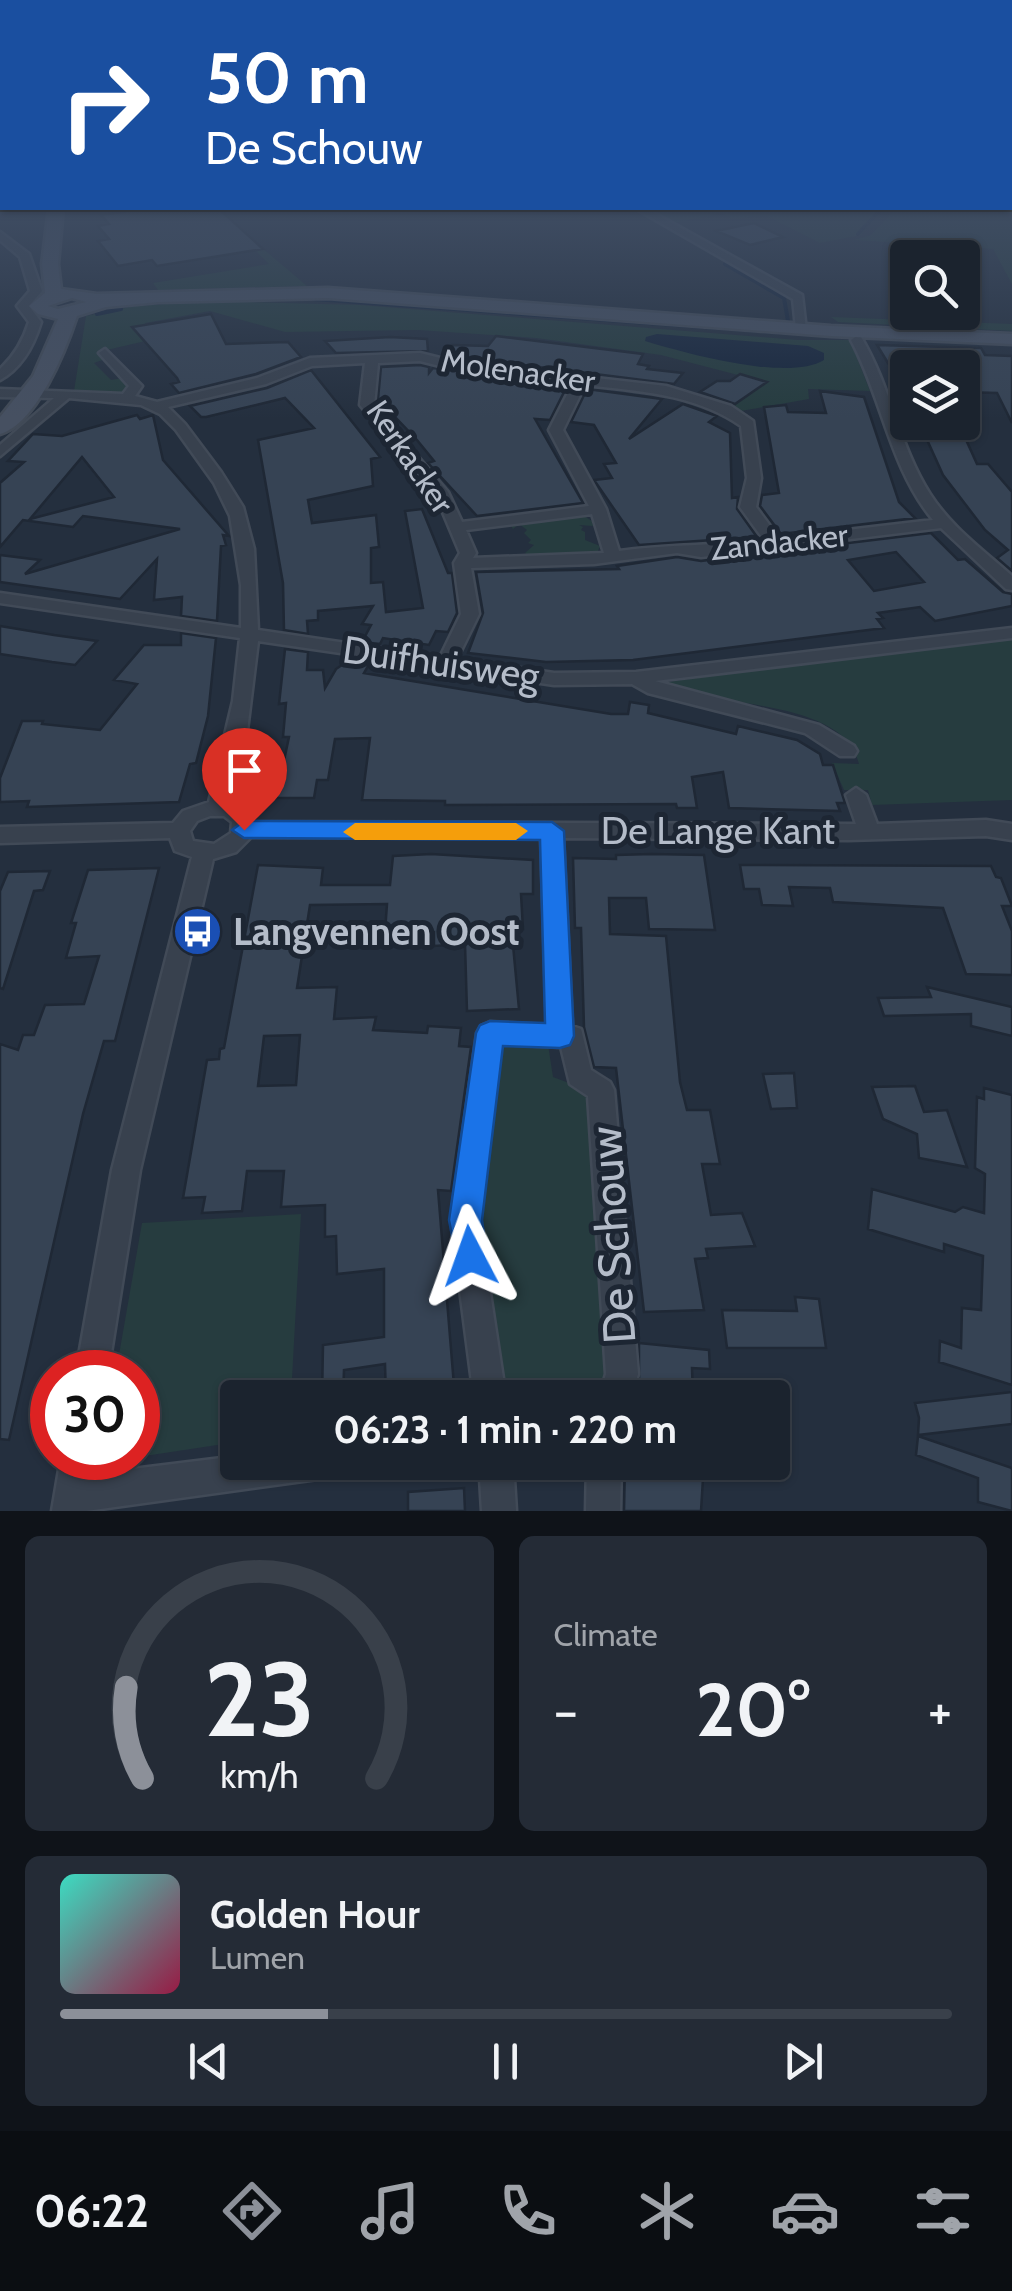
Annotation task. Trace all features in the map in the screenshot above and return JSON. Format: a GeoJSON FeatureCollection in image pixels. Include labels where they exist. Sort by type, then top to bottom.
{"type":"FeatureCollection","features":[{"type":"Feature","properties":{"kind":"main road"},"geometry":{"type":"LineString","coordinates":[[0,428],[24,408],[9,394],[42,353],[62,304],[54,278]]}},
{"type":"Feature","properties":{"kind":"main road"},"geometry":{"type":"LineString","coordinates":[[62,304],[268,292],[367,295],[806,328],[866,336],[1012,339]]}},
{"type":"Feature","properties":{"kind":"street"},"geometry":{"type":"LineString","coordinates":[[32,278],[36,291],[23,310],[35,322],[9,394],[126,399],[157,406],[170,416],[223,484],[238,513],[248,559],[248,668],[232,762],[218,808]]}},
{"type":"Feature","properties":{"kind":"street"},"geometry":{"type":"LineString","coordinates":[[762,278],[798,298],[806,328]]}},
{"type":"Feature","properties":{"kind":"street"},"geometry":{"type":"LineString","coordinates":[[866,336],[914,480],[945,522],[1012,585]]}},
{"type":"Feature","properties":{"kind":"street"},"geometry":{"type":"LineString","coordinates":[[105,353],[136,386],[126,399]]}},
{"type":"Feature","properties":{"kind":"street","name":"Molenacker"},"geometry":{"type":"LineString","coordinates":[[157,406],[261,382],[310,362],[372,358],[420,357],[456,366],[666,390],[718,405],[744,420],[750,430],[754,478],[748,506],[775,543]]}},
{"type":"Feature","properties":{"kind":"street","name":"Kerkacker"},"geometry":{"type":"LineString","coordinates":[[372,358],[366,405],[443,495],[468,554],[462,564],[470,614],[445,666]]}},
{"type":"Feature","properties":{"kind":"street"},"geometry":{"type":"LineString","coordinates":[[580,381],[556,430],[598,509],[613,557]]}},
{"type":"Feature","properties":{"kind":"street"},"geometry":{"type":"LineString","coordinates":[[0,452],[64,396]]}},
{"type":"Feature","properties":{"kind":"street","name":"Zandacker"},"geometry":{"type":"LineString","coordinates":[[462,564],[510,541],[598,509]]}},
{"type":"Feature","properties":{"kind":"street","name":"Zandacker"},"geometry":{"type":"LineString","coordinates":[[456,527],[510,541],[613,557],[677,548],[701,552],[945,522]]}},
{"type":"Feature","properties":{"kind":"street","name":"Duifhuisweg"},"geometry":{"type":"LineString","coordinates":[[0,598],[554,679],[636,678],[1012,633]]}},
{"type":"Feature","properties":{"kind":"street","name":"Duifhuisweg"},"geometry":{"type":"LineString","coordinates":[[636,678],[655,690],[812,729],[847,751]]}},
{"type":"Feature","properties":{"kind":"street"},"geometry":{"type":"LineString","coordinates":[[856,796],[868,831]]}},
{"type":"Feature","properties":{"kind":"street"},"geometry":{"type":"LineString","coordinates":[[0,835],[179,830],[198,812],[218,808],[238,814],[244,830],[226,848],[204,853],[183,846],[179,830]]}},
{"type":"Feature","properties":{"kind":"street","name":"De Lange Kant"},"geometry":{"type":"LineString","coordinates":[[244,830],[986,828],[1012,832]]}},
{"type":"Feature","properties":{"kind":"street","name":"De Schouw"},"geometry":{"type":"LineString","coordinates":[[552,831],[560,1036],[572,1037],[579,1076],[601,1090],[620,1380]]}},
{"type":"Feature","properties":{"kind":"street"},"geometry":{"type":"LineString","coordinates":[[96,1350],[126,1170],[204,853]]}},
{"type":"Feature","properties":{"kind":"street"},"geometry":{"type":"LineString","coordinates":[[487,1380],[465,1220],[490,1033],[560,1036]]}},
{"type":"Feature","properties":{"kind":"street"},"geometry":{"type":"LineString","coordinates":[[70,1502],[220,1478]]}},
{"type":"Feature","properties":{"kind":"street"},"geometry":{"type":"LineString","coordinates":[[497,1480],[499,1511]]}},
{"type":"Feature","properties":{"kind":"street"},"geometry":{"type":"LineString","coordinates":[[603,1511],[604,1480]]}},
{"type":"Feature","properties":{"kind":"green space"},"geometry":{"type":"Polygon","coordinates":[[[186,278],[297,278],[307,286],[158,290],[153,283],[186,278]]]}},
{"type":"Feature","properties":{"kind":"green space"},"geometry":{"type":"Polygon","coordinates":[[[211,301],[360,305],[798,340],[850,340],[870,391],[808,389],[809,399],[735,412],[727,408],[765,382],[661,355],[536,338],[418,330],[285,332],[210,311],[145,323],[154,339],[98,352],[105,359],[94,363],[111,380],[123,378],[130,384],[125,393],[74,391],[86,316],[135,306],[211,301]]]}},
{"type":"Feature","properties":{"kind":"green space"},"geometry":{"type":"Polygon","coordinates":[[[831,317],[890,319],[890,325],[838,322],[831,317]]]}},
{"type":"Feature","properties":{"kind":"green space"},"geometry":{"type":"Polygon","coordinates":[[[980,323],[1012,324],[1012,331],[980,329],[980,323]]]}},
{"type":"Feature","properties":{"kind":"green space"},"geometry":{"type":"Polygon","coordinates":[[[581,514],[592,521],[593,526],[579,525],[585,540],[600,546],[597,553],[529,557],[525,553],[534,545],[528,543],[531,540],[524,533],[527,530],[519,524],[513,529],[510,524],[581,514]]]}},
{"type":"Feature","properties":{"kind":"green space"},"geometry":{"type":"Polygon","coordinates":[[[1012,632],[1012,800],[872,805],[868,790],[844,790],[832,763],[859,764],[848,742],[828,726],[802,715],[661,683],[1012,632]]]}},
{"type":"Feature","properties":{"kind":"green space"},"geometry":{"type":"Polygon","coordinates":[[[497,1037],[547,1038],[553,1077],[590,1091],[610,1373],[605,1380],[497,1380],[477,1215],[497,1037]]]}},
{"type":"Feature","properties":{"kind":"green space"},"geometry":{"type":"Polygon","coordinates":[[[301,1214],[292,1380],[220,1380],[220,1445],[160,1454],[160,1350],[120,1350],[142,1223],[301,1214]]]}},
{"type":"Feature","properties":{"kind":"water"},"geometry":{"type":"Polygon","coordinates":[[[657,334],[808,346],[824,353],[824,360],[786,368],[736,363],[645,341],[657,334]]]}},
{"type":"Feature","properties":{"kind":"building"},"geometry":{"type":"Polygon","coordinates":[[[211,314],[226,344],[288,342],[301,357],[256,374],[179,393],[171,384],[179,382],[177,378],[132,327],[211,314]]]}},
{"type":"Feature","properties":{"kind":"building"},"geometry":{"type":"Polygon","coordinates":[[[496,336],[643,354],[638,364],[649,366],[647,369],[683,373],[674,384],[444,355],[452,345],[488,346],[496,336]]]}},
{"type":"Feature","properties":{"kind":"building"},"geometry":{"type":"Polygon","coordinates":[[[427,339],[428,351],[336,353],[325,341],[427,339]]]}},
{"type":"Feature","properties":{"kind":"building"},"geometry":{"type":"Polygon","coordinates":[[[877,345],[981,348],[985,355],[1012,356],[1012,423],[997,393],[980,393],[980,350],[890,350],[890,366],[877,345]]]}},
{"type":"Feature","properties":{"kind":"building"},"geometry":{"type":"Polygon","coordinates":[[[381,367],[429,367],[429,373],[433,368],[567,386],[550,420],[535,419],[583,503],[477,516],[428,463],[434,461],[417,440],[378,399],[381,367]]]}},
{"type":"Feature","properties":{"kind":"building"},"geometry":{"type":"Polygon","coordinates":[[[311,370],[380,457],[371,459],[373,486],[308,500],[312,523],[376,515],[379,547],[371,548],[371,583],[383,582],[386,612],[423,608],[405,511],[422,509],[448,573],[452,573],[457,613],[448,632],[436,631],[429,645],[383,638],[380,644],[362,642],[371,625],[362,624],[373,606],[318,611],[318,620],[307,621],[308,634],[284,630],[283,583],[258,440],[314,428],[285,398],[206,417],[190,406],[267,388],[311,370]]]}},
{"type":"Feature","properties":{"kind":"building"},"geometry":{"type":"Polygon","coordinates":[[[740,374],[767,382],[735,404],[700,392],[717,381],[730,381],[740,374]]]}},
{"type":"Feature","properties":{"kind":"building"},"geometry":{"type":"Polygon","coordinates":[[[587,389],[662,399],[629,439],[683,404],[717,416],[709,422],[730,433],[732,498],[738,497],[737,509],[757,537],[639,545],[594,480],[612,478],[604,464],[616,463],[594,425],[571,422],[587,389]]]}},
{"type":"Feature","properties":{"kind":"building"},"geometry":{"type":"Polygon","coordinates":[[[820,391],[864,397],[899,502],[915,518],[781,534],[760,506],[762,495],[779,493],[764,407],[786,405],[788,412],[826,413],[820,391]]]}},
{"type":"Feature","properties":{"kind":"building"},"geometry":{"type":"Polygon","coordinates":[[[137,415],[140,419],[153,415],[163,460],[229,536],[223,535],[226,545],[221,546],[217,621],[181,616],[182,597],[154,600],[157,559],[120,599],[0,582],[0,555],[40,560],[25,574],[180,529],[83,516],[73,527],[23,520],[0,547],[0,483],[24,462],[8,461],[33,434],[62,436],[137,415]],[[82,457],[30,519],[114,497],[82,457]]]}},
{"type":"Feature","properties":{"kind":"building"},"geometry":{"type":"Polygon","coordinates":[[[927,440],[966,440],[977,464],[988,464],[1012,492],[1012,571],[997,558],[1008,550],[985,530],[943,475],[927,440]]]}},
{"type":"Feature","properties":{"kind":"building"},"geometry":{"type":"Polygon","coordinates":[[[931,533],[958,560],[965,559],[1003,592],[1012,594],[1012,606],[935,621],[920,607],[878,613],[883,618],[877,619],[884,628],[633,660],[546,662],[468,653],[483,613],[476,572],[619,569],[617,566],[677,557],[701,561],[931,533]],[[896,552],[848,560],[874,591],[924,582],[896,552]]]}},
{"type":"Feature","properties":{"kind":"building"},"geometry":{"type":"Polygon","coordinates":[[[0,626],[97,641],[75,665],[0,654],[0,626]]]}},
{"type":"Feature","properties":{"kind":"building"},"geometry":{"type":"Polygon","coordinates":[[[181,633],[216,638],[208,716],[196,763],[190,764],[179,802],[27,807],[29,801],[0,802],[0,778],[22,721],[100,730],[137,684],[114,680],[144,645],[181,645],[181,633]]]}},
{"type":"Feature","properties":{"kind":"building"},"geometry":{"type":"Polygon","coordinates":[[[285,649],[308,652],[307,670],[323,670],[325,688],[336,669],[352,658],[371,661],[364,673],[611,714],[628,714],[630,702],[649,705],[648,713],[736,734],[738,726],[797,740],[820,754],[823,765],[833,765],[845,803],[837,803],[840,811],[729,808],[723,772],[692,777],[697,808],[677,808],[676,804],[445,805],[445,801],[362,800],[370,738],[335,739],[328,780],[317,780],[314,798],[276,798],[289,737],[283,737],[286,703],[279,704],[285,649]]]}},
{"type":"Feature","properties":{"kind":"building"},"geometry":{"type":"Polygon","coordinates":[[[431,854],[533,860],[533,894],[521,894],[523,929],[519,929],[520,945],[513,945],[519,1009],[467,1011],[465,944],[434,946],[434,932],[385,932],[387,904],[310,905],[297,988],[337,987],[334,1019],[376,1017],[373,1030],[427,1033],[428,1026],[461,1028],[459,1046],[471,1047],[451,1191],[438,1190],[454,1380],[385,1380],[385,1364],[344,1370],[344,1380],[322,1380],[323,1345],[384,1337],[384,1269],[337,1274],[336,1236],[325,1237],[325,1205],[281,1207],[284,1171],[247,1171],[242,1211],[202,1213],[205,1197],[183,1198],[207,1060],[219,1059],[220,1049],[224,1048],[258,865],[323,868],[321,885],[390,885],[393,856],[431,854]],[[300,1035],[264,1036],[258,1086],[296,1085],[300,1035]]]}},
{"type":"Feature","properties":{"kind":"building"},"geometry":{"type":"Polygon","coordinates":[[[616,855],[704,855],[715,930],[649,929],[646,898],[609,898],[610,934],[666,936],[680,1082],[687,1110],[710,1110],[720,1164],[702,1164],[711,1215],[742,1213],[755,1246],[706,1249],[708,1258],[695,1259],[704,1310],[644,1312],[616,1068],[594,1067],[584,1027],[581,928],[575,928],[573,858],[616,859],[616,855]]]}},
{"type":"Feature","properties":{"kind":"building"},"geometry":{"type":"Polygon","coordinates":[[[740,865],[991,866],[996,877],[1001,878],[1012,906],[1002,906],[1012,931],[1012,975],[966,974],[943,908],[833,902],[830,888],[789,887],[793,906],[762,905],[759,889],[744,889],[740,865]]]}},
{"type":"Feature","properties":{"kind":"building"},"geometry":{"type":"Polygon","coordinates":[[[159,868],[115,1041],[104,1041],[83,1114],[9,1440],[0,1439],[0,1044],[18,1050],[23,1035],[34,1035],[45,1005],[84,1004],[99,956],[66,958],[76,923],[71,923],[88,870],[159,868]]]}},
{"type":"Feature","properties":{"kind":"building"},"geometry":{"type":"Polygon","coordinates":[[[50,871],[43,890],[34,891],[3,989],[0,988],[0,891],[8,872],[50,871]]]}},
{"type":"Feature","properties":{"kind":"building"},"geometry":{"type":"Polygon","coordinates":[[[927,987],[1012,1007],[1012,1036],[971,1026],[971,1014],[884,1016],[878,998],[931,997],[927,987]]]}},
{"type":"Feature","properties":{"kind":"building"},"geometry":{"type":"Polygon","coordinates":[[[794,1073],[797,1108],[771,1109],[763,1074],[794,1073]]]}},
{"type":"Feature","properties":{"kind":"building"},"geometry":{"type":"Polygon","coordinates":[[[915,1086],[924,1112],[947,1110],[967,1167],[919,1158],[917,1134],[883,1119],[872,1087],[915,1086]]]}},
{"type":"Feature","properties":{"kind":"building"},"geometry":{"type":"Polygon","coordinates":[[[984,1088],[1012,1095],[1012,1385],[939,1362],[940,1341],[961,1348],[962,1308],[981,1310],[983,1256],[944,1244],[944,1252],[868,1229],[872,1189],[955,1212],[963,1207],[984,1213],[985,1174],[975,1168],[977,1097],[984,1099],[984,1088]]]}},
{"type":"Feature","properties":{"kind":"building"},"geometry":{"type":"Polygon","coordinates":[[[795,1297],[819,1299],[826,1348],[727,1348],[722,1310],[797,1311],[795,1297]]]}},
{"type":"Feature","properties":{"kind":"building"},"geometry":{"type":"Polygon","coordinates":[[[639,1343],[709,1350],[710,1369],[692,1368],[692,1380],[639,1380],[639,1343]]]}},
{"type":"Feature","properties":{"kind":"building"},"geometry":{"type":"Polygon","coordinates":[[[1012,1392],[1012,1424],[918,1435],[915,1403],[1012,1392]]]}},
{"type":"Feature","properties":{"kind":"building"},"geometry":{"type":"Polygon","coordinates":[[[918,1436],[1012,1468],[1012,1511],[978,1502],[978,1478],[916,1455],[918,1436]]]}},
{"type":"Feature","properties":{"kind":"building"},"geometry":{"type":"Polygon","coordinates":[[[625,1480],[703,1480],[701,1511],[624,1511],[625,1480]]]}},
{"type":"Feature","properties":{"kind":"building"},"geometry":{"type":"Polygon","coordinates":[[[464,1488],[465,1511],[408,1511],[408,1492],[464,1488]]]}},
{"type":"Feature","properties":{"kind":"waterway"},"geometry":{"type":"LineString","coordinates":[[748,278],[784,298],[788,321]]}},
{"type":"Feature","properties":{"kind":"waterway"},"geometry":{"type":"LineString","coordinates":[[299,298],[789,333]]}},
{"type":"Feature","properties":{"kind":"waterway"},"geometry":{"type":"LineString","coordinates":[[97,314],[121,309]]}},
{"type":"Feature","properties":{"kind":"slow traffic"},"geometry":{"type":"LineString","coordinates":[[355,832],[516,831]]}},
{"type":"Feature","properties":{"kind":"place","name":"Langvennen Oost"},"geometry":{"type":"Point","coordinates":[198,932]}},
{"type":"Feature","properties":{"kind":"route"},"geometry":{"type":"LineString","coordinates":[[244,830],[552,831],[560,1036],[490,1033],[465,1220],[470,1256]]}}]}
